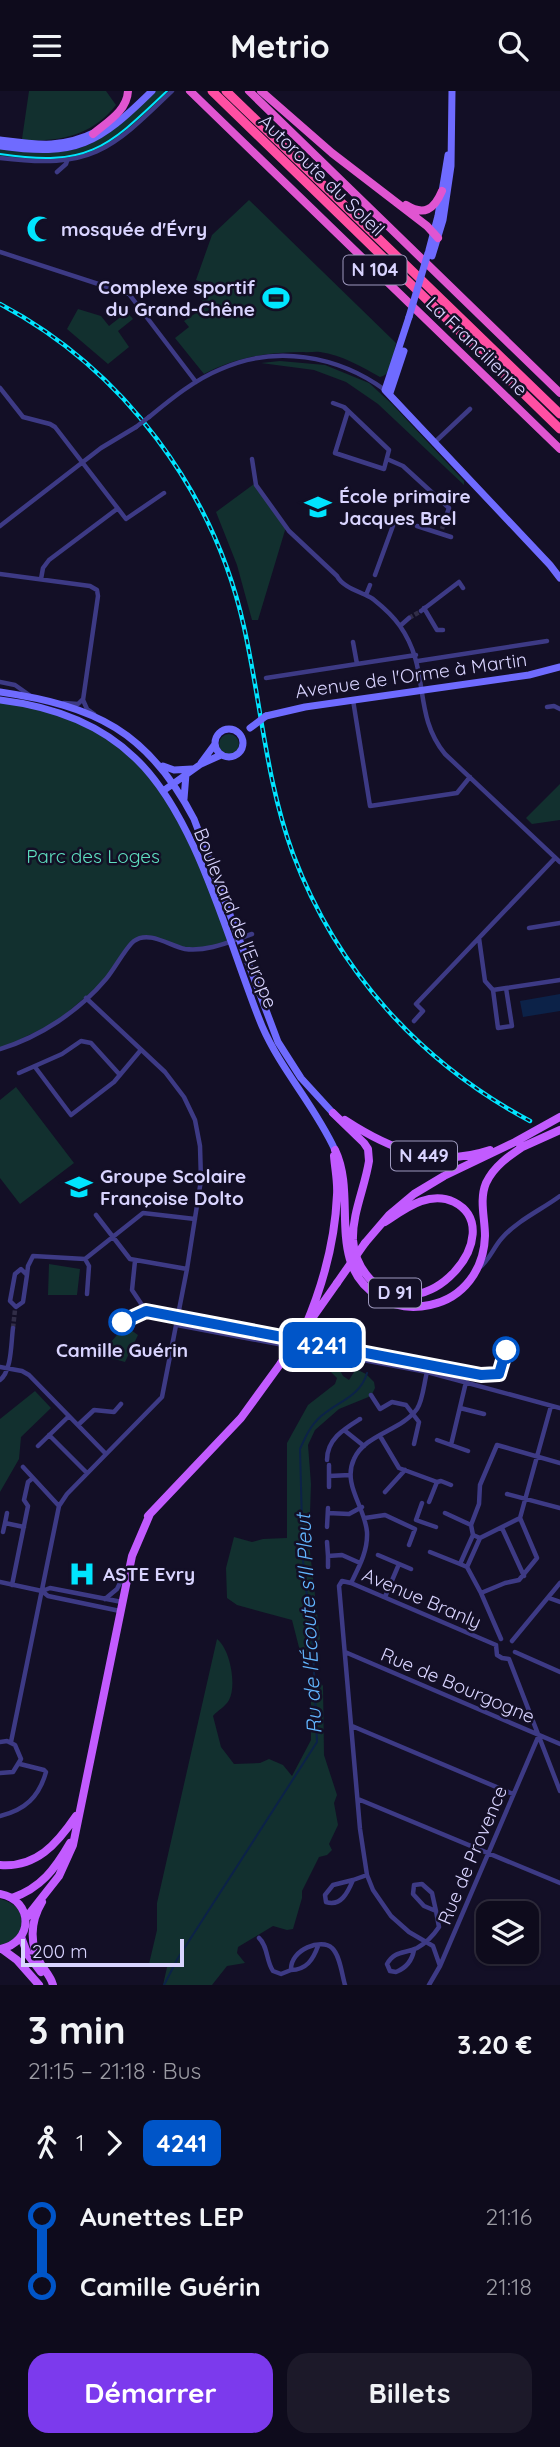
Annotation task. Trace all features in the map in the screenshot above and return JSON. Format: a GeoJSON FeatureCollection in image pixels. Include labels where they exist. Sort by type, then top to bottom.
{"type":"FeatureCollection","features":[{"type":"Feature","properties":{"kind":"highway"},"geometry":{"type":"LineString","coordinates":[[93,134],[125,105],[128,91]]}},
{"type":"Feature","properties":{"kind":"highway","name":"La Francilienne"},"geometry":{"type":"LineString","coordinates":[[190,91],[560,449]]}},
{"type":"Feature","properties":{"kind":"highway","name":"Autoroute du Soleil"},"geometry":{"type":"LineString","coordinates":[[212,91],[560,429]]}},
{"type":"Feature","properties":{"kind":"highway","name":"Autoroute du Soleil"},"geometry":{"type":"LineString","coordinates":[[226,91],[560,414]]}},
{"type":"Feature","properties":{"kind":"highway","name":"La Francilienne"},"geometry":{"type":"LineString","coordinates":[[249,91],[560,393]]}},
{"type":"Feature","properties":{"kind":"highway"},"geometry":{"type":"LineString","coordinates":[[261,91],[436,236]]}},
{"type":"Feature","properties":{"kind":"highway"},"geometry":{"type":"LineString","coordinates":[[373,185],[411,208],[421,211],[434,206],[442,191]]}},
{"type":"Feature","properties":{"kind":"main road"},"geometry":{"type":"LineString","coordinates":[[0,140],[56,145],[81,139],[117,119],[146,91]]}},
{"type":"Feature","properties":{"kind":"main road"},"geometry":{"type":"LineString","coordinates":[[0,146],[45,151],[83,144],[109,131],[152,91]]}},
{"type":"Feature","properties":{"kind":"main road"},"geometry":{"type":"LineString","coordinates":[[452,91],[451,166],[436,236],[388,392],[560,578]]}},
{"type":"Feature","properties":{"kind":"main road"},"geometry":{"type":"LineString","coordinates":[[436,236],[450,144]]}},
{"type":"Feature","properties":{"kind":"main road","name":"Avenue de l'Orme à Martin"},"geometry":{"type":"LineString","coordinates":[[250,728],[267,716],[287,710],[529,675],[560,667]]}},
{"type":"Feature","properties":{"kind":"main road","name":"Boulevard de l'Europe"},"geometry":{"type":"LineString","coordinates":[[0,692],[57,702],[103,720],[133,739],[161,766],[194,819],[267,1036],[335,1150]]}},
{"type":"Feature","properties":{"kind":"main road","name":"Boulevard de l'Europe"},"geometry":{"type":"LineString","coordinates":[[0,700],[54,711],[100,731],[135,757],[157,782],[187,834],[278,1042],[301,1078],[333,1113]]}},
{"type":"Feature","properties":{"kind":"main road"},"geometry":{"type":"LineString","coordinates":[[163,791],[201,764],[221,755],[230,758],[238,755],[250,728]]}},
{"type":"Feature","properties":{"kind":"main road"},"geometry":{"type":"LineString","coordinates":[[201,764],[218,735],[224,730],[237,732],[250,728]]}},
{"type":"Feature","properties":{"kind":"main road"},"geometry":{"type":"LineString","coordinates":[[237,732],[243,739]]}},
{"type":"Feature","properties":{"kind":"main road"},"geometry":{"type":"LineString","coordinates":[[215,744],[221,755]]}},
{"type":"Feature","properties":{"kind":"main road"},"geometry":{"type":"LineString","coordinates":[[161,766],[174,771],[190,772]]}},
{"type":"Feature","properties":{"kind":"main road"},"geometry":{"type":"LineString","coordinates":[[184,800],[190,772]]}},
{"type":"Feature","properties":{"kind":"main road","name":"N 449"},"geometry":{"type":"LineString","coordinates":[[333,1113],[379,1141],[430,1157],[460,1158],[522,1137],[560,1117]]}},
{"type":"Feature","properties":{"kind":"main road","name":"D 91"},"geometry":{"type":"LineString","coordinates":[[119,1606],[129,1549],[138,1529],[241,1418],[281,1363],[305,1327],[337,1283],[365,1243],[389,1218],[431,1198],[453,1202],[464,1211],[471,1224],[471,1245],[463,1261],[443,1283],[423,1293],[397,1294],[373,1282],[361,1267],[354,1248],[354,1230],[368,1170],[369,1154],[364,1143],[333,1113]]}},
{"type":"Feature","properties":{"kind":"main road"},"geometry":{"type":"LineString","coordinates":[[389,1218],[416,1198],[447,1181],[495,1157],[560,1130]]}},
{"type":"Feature","properties":{"kind":"main road"},"geometry":{"type":"LineString","coordinates":[[389,1218],[414,1194],[522,1137]]}},
{"type":"Feature","properties":{"kind":"main road"},"geometry":{"type":"LineString","coordinates":[[335,1150],[341,1168],[346,1248],[359,1279],[372,1292],[399,1306],[428,1306],[455,1295],[478,1269],[485,1237],[482,1194],[487,1181],[502,1161],[524,1146]]}},
{"type":"Feature","properties":{"kind":"main road","name":"D 91"},"geometry":{"type":"LineString","coordinates":[[305,1327],[323,1282],[330,1250],[337,1193],[335,1150]]}},
{"type":"Feature","properties":{"kind":"main road","name":"D 91"},"geometry":{"type":"LineString","coordinates":[[26,1918],[65,1865],[75,1835],[96,1729],[101,1682],[135,1544],[150,1514]]}},
{"type":"Feature","properties":{"kind":"main road"},"geometry":{"type":"LineString","coordinates":[[0,1865],[31,1860],[44,1854],[64,1834],[79,1811]]}},
{"type":"Feature","properties":{"kind":"main road","name":"D 91"},"geometry":{"type":"LineString","coordinates":[[12,1898],[26,1893],[48,1877],[59,1864],[75,1835]]}},
{"type":"Feature","properties":{"kind":"main road"},"geometry":{"type":"LineString","coordinates":[[50,1887],[38,1909],[32,1930],[36,1953],[53,1985]]}},
{"type":"Feature","properties":{"kind":"main road"},"geometry":{"type":"LineString","coordinates":[[0,1894],[12,1898],[21,1906],[26,1918],[22,1937],[28,1955],[53,1985]]}},
{"type":"Feature","properties":{"kind":"main road"},"geometry":{"type":"LineString","coordinates":[[1,1949],[16,1943],[22,1937]]}},
{"type":"Feature","properties":{"kind":"main road"},"geometry":{"type":"LineString","coordinates":[[1,1949],[17,1960],[39,1985]]}},
{"type":"Feature","properties":{"kind":"street"},"geometry":{"type":"LineString","coordinates":[[0,159],[38,163],[67,161],[93,154],[127,134],[170,93]]}},
{"type":"Feature","properties":{"kind":"street"},"geometry":{"type":"LineString","coordinates":[[57,172],[67,161]]}},
{"type":"Feature","properties":{"kind":"street"},"geometry":{"type":"LineString","coordinates":[[0,252],[129,294],[196,382]]}},
{"type":"Feature","properties":{"kind":"street"},"geometry":{"type":"LineString","coordinates":[[0,526],[82,462],[196,382],[220,369],[246,360],[302,356],[348,367],[388,392]]}},
{"type":"Feature","properties":{"kind":"street"},"geometry":{"type":"LineString","coordinates":[[0,388],[23,417],[55,427],[117,509],[129,519],[164,493]]}},
{"type":"Feature","properties":{"kind":"street"},"geometry":{"type":"LineString","coordinates":[[333,403],[348,411],[389,450],[384,469],[335,453],[348,411]]}},
{"type":"Feature","properties":{"kind":"street"},"geometry":{"type":"LineString","coordinates":[[435,442],[470,409]]}},
{"type":"Feature","properties":{"kind":"street"},"geometry":{"type":"LineString","coordinates":[[252,459],[256,485],[289,531],[337,576],[341,583],[366,595],[384,608],[400,626],[417,658],[426,722],[433,739],[558,860],[415,1003],[423,1011],[414,1021]]}},
{"type":"Feature","properties":{"kind":"street"},"geometry":{"type":"LineString","coordinates":[[387,460],[403,466],[449,508],[445,519]]}},
{"type":"Feature","properties":{"kind":"street"},"geometry":{"type":"LineString","coordinates":[[41,579],[43,568],[49,560],[117,509]]}},
{"type":"Feature","properties":{"kind":"street"},"geometry":{"type":"LineString","coordinates":[[375,575],[394,523]]}},
{"type":"Feature","properties":{"kind":"street"},"geometry":{"type":"LineString","coordinates":[[417,526],[451,537]]}},
{"type":"Feature","properties":{"kind":"street"},"geometry":{"type":"LineString","coordinates":[[0,574],[90,586],[97,590],[83,700],[86,709],[103,720]]}},
{"type":"Feature","properties":{"kind":"street"},"geometry":{"type":"LineString","coordinates":[[443,630],[437,630],[422,609],[459,582],[463,588]]}},
{"type":"Feature","properties":{"kind":"street"},"geometry":{"type":"LineString","coordinates":[[366,595],[370,585]]}},
{"type":"Feature","properties":{"kind":"street"},"geometry":{"type":"LineString","coordinates":[[400,626],[410,618]]}},
{"type":"Feature","properties":{"kind":"street"},"geometry":{"type":"LineString","coordinates":[[267,678],[547,641]]}},
{"type":"Feature","properties":{"kind":"street"},"geometry":{"type":"LineString","coordinates":[[354,642],[357,664]]}},
{"type":"Feature","properties":{"kind":"street"},"geometry":{"type":"LineString","coordinates":[[0,682],[15,685],[33,697]]}},
{"type":"Feature","properties":{"kind":"street"},"geometry":{"type":"LineString","coordinates":[[57,702],[78,704],[83,700]]}},
{"type":"Feature","properties":{"kind":"street"},"geometry":{"type":"LineString","coordinates":[[353,700],[370,806],[457,793],[470,777]]}},
{"type":"Feature","properties":{"kind":"street"},"geometry":{"type":"LineString","coordinates":[[547,707],[560,709]]}},
{"type":"Feature","properties":{"kind":"street"},"geometry":{"type":"LineString","coordinates":[[528,928],[560,923]]}},
{"type":"Feature","properties":{"kind":"street"},"geometry":{"type":"LineString","coordinates":[[0,1049],[48,1027],[86,999],[116,968],[129,946],[137,939],[146,937],[197,950],[252,934]]}},
{"type":"Feature","properties":{"kind":"street"},"geometry":{"type":"LineString","coordinates":[[479,937],[485,981],[493,990],[498,1028],[512,1026],[506,988]]}},
{"type":"Feature","properties":{"kind":"street"},"geometry":{"type":"LineString","coordinates":[[493,990],[560,980]]}},
{"type":"Feature","properties":{"kind":"street"},"geometry":{"type":"LineString","coordinates":[[10,1742],[59,1506],[86,1473],[162,1397],[201,1180],[200,1146],[184,1097],[165,1072],[86,999]]}},
{"type":"Feature","properties":{"kind":"street"},"geometry":{"type":"LineString","coordinates":[[19,1073],[85,1040],[92,1043],[120,1075]]}},
{"type":"Feature","properties":{"kind":"street"},"geometry":{"type":"LineString","coordinates":[[35,1067],[71,1118],[114,1082],[140,1051]]}},
{"type":"Feature","properties":{"kind":"street"},"geometry":{"type":"LineString","coordinates":[[478,1269],[485,1264],[501,1239],[516,1225],[560,1196]]}},
{"type":"Feature","properties":{"kind":"street"},"geometry":{"type":"LineString","coordinates":[[28,1266],[17,1270],[15,1274],[10,1301],[16,1308],[23,1302],[28,1266],[33,1256],[85,1259],[143,1213],[195,1219]]}},
{"type":"Feature","properties":{"kind":"street"},"geometry":{"type":"LineString","coordinates":[[96,1215],[130,1259],[187,1269]]}},
{"type":"Feature","properties":{"kind":"street"},"geometry":{"type":"LineString","coordinates":[[85,1259],[89,1266],[87,1294]]}},
{"type":"Feature","properties":{"kind":"street"},"geometry":{"type":"LineString","coordinates":[[135,1261],[132,1290],[146,1311],[178,1318]]}},
{"type":"Feature","properties":{"kind":"street"},"geometry":{"type":"LineString","coordinates":[[21,1269],[27,1275]]}},
{"type":"Feature","properties":{"kind":"street"},"geometry":{"type":"LineString","coordinates":[[177,1325],[427,1372],[560,1408]]}},
{"type":"Feature","properties":{"kind":"street"},"geometry":{"type":"LineString","coordinates":[[0,1380],[7,1369],[13,1328]]}},
{"type":"Feature","properties":{"kind":"street"},"geometry":{"type":"LineString","coordinates":[[0,1367],[29,1375],[106,1454]]}},
{"type":"Feature","properties":{"kind":"street"},"geometry":{"type":"LineString","coordinates":[[351,1583],[367,1540],[365,1517],[353,1491],[350,1475],[354,1459],[364,1446],[404,1421],[418,1407],[427,1372]]}},
{"type":"Feature","properties":{"kind":"street"},"geometry":{"type":"LineString","coordinates":[[451,1445],[466,1382]]}},
{"type":"Feature","properties":{"kind":"street"},"geometry":{"type":"LineString","coordinates":[[371,1395],[380,1409],[392,1402],[406,1405],[419,1422],[414,1444]]}},
{"type":"Feature","properties":{"kind":"street"},"geometry":{"type":"LineString","coordinates":[[78,1425],[94,1410],[114,1412],[121,1403]]}},
{"type":"Feature","properties":{"kind":"street"},"geometry":{"type":"LineString","coordinates":[[481,1593],[517,1581],[537,1558],[520,1518],[551,1406]]}},
{"type":"Feature","properties":{"kind":"street"},"geometry":{"type":"LineString","coordinates":[[460,1408],[484,1414]]}},
{"type":"Feature","properties":{"kind":"street"},"geometry":{"type":"LineString","coordinates":[[38,1446],[69,1416]]}},
{"type":"Feature","properties":{"kind":"street"},"geometry":{"type":"LineString","coordinates":[[329,1487],[330,1444],[360,1419]]}},
{"type":"Feature","properties":{"kind":"street"},"geometry":{"type":"LineString","coordinates":[[344,1430],[364,1446]]}},
{"type":"Feature","properties":{"kind":"street"},"geometry":{"type":"LineString","coordinates":[[49,1435],[86,1473]]}},
{"type":"Feature","properties":{"kind":"street"},"geometry":{"type":"LineString","coordinates":[[380,1436],[400,1468],[451,1485]]}},
{"type":"Feature","properties":{"kind":"street"},"geometry":{"type":"LineString","coordinates":[[437,1440],[468,1451]]}},
{"type":"Feature","properties":{"kind":"street"},"geometry":{"type":"LineString","coordinates":[[460,1564],[473,1535],[471,1525],[479,1504],[480,1485],[497,1445],[560,1463]]}},
{"type":"Feature","properties":{"kind":"street"},"geometry":{"type":"LineString","coordinates":[[23,1467],[59,1506]]}},
{"type":"Feature","properties":{"kind":"street"},"geometry":{"type":"LineString","coordinates":[[385,1492],[405,1471]]}},
{"type":"Feature","properties":{"kind":"street"},"geometry":{"type":"LineString","coordinates":[[329,1476],[350,1475]]}},
{"type":"Feature","properties":{"kind":"street"},"geometry":{"type":"LineString","coordinates":[[12,1585],[28,1506],[24,1500],[28,1482],[33,1478]]}},
{"type":"Feature","properties":{"kind":"street"},"geometry":{"type":"LineString","coordinates":[[429,1501],[437,1482]]}},
{"type":"Feature","properties":{"kind":"street"},"geometry":{"type":"LineString","coordinates":[[507,1494],[560,1508]]}},
{"type":"Feature","properties":{"kind":"street"},"geometry":{"type":"LineString","coordinates":[[409,1545],[422,1503]]}},
{"type":"Feature","properties":{"kind":"street"},"geometry":{"type":"LineString","coordinates":[[327,1527],[328,1511],[349,1514],[362,1507]]}},
{"type":"Feature","properties":{"kind":"street"},"geometry":{"type":"LineString","coordinates":[[3,1532],[7,1513]]}},
{"type":"Feature","properties":{"kind":"street"},"geometry":{"type":"LineString","coordinates":[[445,1513],[471,1525]]}},
{"type":"Feature","properties":{"kind":"street"},"geometry":{"type":"LineString","coordinates":[[365,1517],[385,1515],[415,1529]]}},
{"type":"Feature","properties":{"kind":"street"},"geometry":{"type":"LineString","coordinates":[[467,1567],[480,1538],[520,1518]]}},
{"type":"Feature","properties":{"kind":"street"},"geometry":{"type":"LineString","coordinates":[[416,1520],[436,1527]]}},
{"type":"Feature","properties":{"kind":"street"},"geometry":{"type":"LineString","coordinates":[[5,1523],[24,1527]]}},
{"type":"Feature","properties":{"kind":"street"},"geometry":{"type":"LineString","coordinates":[[502,1528],[524,1576]]}},
{"type":"Feature","properties":{"kind":"street"},"geometry":{"type":"LineString","coordinates":[[473,1535],[480,1538]]}},
{"type":"Feature","properties":{"kind":"street"},"geometry":{"type":"LineString","coordinates":[[327,1542],[328,1567]]}},
{"type":"Feature","properties":{"kind":"street"},"geometry":{"type":"LineString","coordinates":[[430,1552],[467,1567],[501,1639]]}},
{"type":"Feature","properties":{"kind":"street"},"geometry":{"type":"LineString","coordinates":[[328,1556],[342,1555],[360,1563]]}},
{"type":"Feature","properties":{"kind":"street"},"geometry":{"type":"LineString","coordinates":[[378,1555],[411,1569]]}},
{"type":"Feature","properties":{"kind":"street"},"geometry":{"type":"LineString","coordinates":[[385,1597],[399,1564]]}},
{"type":"Feature","properties":{"kind":"street"},"geometry":{"type":"LineString","coordinates":[[105,1599],[117,1589],[122,1579]]}},
{"type":"Feature","properties":{"kind":"street","name":"Avenue Branly"},"geometry":{"type":"LineString","coordinates":[[345,1652],[339,1586],[342,1581],[496,1645]]}},
{"type":"Feature","properties":{"kind":"street"},"geometry":{"type":"LineString","coordinates":[[0,1582],[42,1591],[48,1596],[119,1606]]}},
{"type":"Feature","properties":{"kind":"street"},"geometry":{"type":"LineString","coordinates":[[512,1641],[560,1583]]}},
{"type":"Feature","properties":{"kind":"street"},"geometry":{"type":"LineString","coordinates":[[42,1591],[50,1588],[105,1599],[119,1606]]}},
{"type":"Feature","properties":{"kind":"street"},"geometry":{"type":"LineString","coordinates":[[549,1598],[560,1602]]}},
{"type":"Feature","properties":{"kind":"street"},"geometry":{"type":"LineString","coordinates":[[508,1638],[512,1641],[515,1652],[509,1658],[502,1658],[497,1654],[496,1645],[501,1639],[508,1638]]}},
{"type":"Feature","properties":{"kind":"street"},"geometry":{"type":"LineString","coordinates":[[345,1652],[360,1829],[367,1875],[378,1898],[391,1916],[409,1932],[433,1947],[440,1966]]}},
{"type":"Feature","properties":{"kind":"street","name":"Rue de Bourgogne"},"geometry":{"type":"LineString","coordinates":[[345,1652],[560,1744]]}},
{"type":"Feature","properties":{"kind":"street"},"geometry":{"type":"LineString","coordinates":[[515,1652],[560,1672]]}},
{"type":"Feature","properties":{"kind":"street"},"geometry":{"type":"LineString","coordinates":[[509,1658],[560,1791]]}},
{"type":"Feature","properties":{"kind":"street"},"geometry":{"type":"LineString","coordinates":[[352,1726],[513,1794]]}},
{"type":"Feature","properties":{"kind":"street","name":"Rue de Provence"},"geometry":{"type":"LineString","coordinates":[[429,1985],[440,1966],[539,1735]]}},
{"type":"Feature","properties":{"kind":"street"},"geometry":{"type":"LineString","coordinates":[[0,1742],[10,1742],[19,1749],[20,1764],[13,1772],[0,1773]]}},
{"type":"Feature","properties":{"kind":"street"},"geometry":{"type":"LineString","coordinates":[[0,1817],[26,1806],[43,1784],[46,1772],[44,1770],[20,1764]]}},
{"type":"Feature","properties":{"kind":"street"},"geometry":{"type":"LineString","coordinates":[[358,1799],[560,1884]]}},
{"type":"Feature","properties":{"kind":"street"},"geometry":{"type":"LineString","coordinates":[[354,1880],[341,1900],[332,1904],[326,1902],[326,1894],[331,1886],[367,1875]]}},
{"type":"Feature","properties":{"kind":"street"},"geometry":{"type":"LineString","coordinates":[[414,1950],[410,1961],[401,1970],[389,1970],[388,1962],[393,1956],[404,1950],[414,1950],[427,1942],[439,1927],[436,1911],[430,1890],[422,1884],[414,1885],[412,1889],[415,1898],[436,1911]]}},
{"type":"Feature","properties":{"kind":"street"},"geometry":{"type":"LineString","coordinates":[[259,1938],[264,1942],[266,1958],[273,1971],[281,1974],[301,1969],[308,1964],[318,1946]]}},
{"type":"Feature","properties":{"kind":"street"},"geometry":{"type":"LineString","coordinates":[[291,1970],[290,1963],[295,1954],[324,1944],[333,1948],[345,1985]]}},
{"type":"Feature","properties":{"kind":"green space"},"geometry":{"type":"Polygon","coordinates":[[[29,91],[106,91],[116,105],[98,123],[76,134],[27,140],[22,139],[29,91]]]}},
{"type":"Feature","properties":{"kind":"green space"},"geometry":{"type":"Polygon","coordinates":[[[156,91],[167,94],[122,136],[94,151],[79,156],[48,159],[0,156],[0,149],[51,152],[87,145],[119,125],[156,91]]]}},
{"type":"Feature","properties":{"kind":"green space","name":"Complexe sportif du Grand-Chêne"},"geometry":{"type":"Polygon","coordinates":[[[249,200],[396,343],[392,363],[385,375],[380,377],[344,359],[316,352],[253,357],[228,363],[204,374],[175,338],[189,327],[184,321],[199,311],[208,284],[196,280],[212,235],[249,200]]]}},
{"type":"Feature","properties":{"kind":"green space"},"geometry":{"type":"Polygon","coordinates":[[[78,309],[101,316],[109,326],[127,312],[133,319],[118,331],[129,347],[108,364],[67,329],[78,309]]]}},
{"type":"Feature","properties":{"kind":"green space"},"geometry":{"type":"Polygon","coordinates":[[[280,361],[325,365],[369,383],[464,481],[464,485],[378,404],[346,382],[314,370],[261,363],[280,361]]]}},
{"type":"Feature","properties":{"kind":"green space"},"geometry":{"type":"Polygon","coordinates":[[[254,484],[286,527],[258,620],[252,620],[237,565],[216,512],[254,484]]]}},
{"type":"Feature","properties":{"kind":"green space","name":"Parc des Loges"},"geometry":{"type":"Polygon","coordinates":[[[0,700],[36,706],[100,731],[147,770],[187,834],[230,941],[192,950],[137,939],[102,983],[56,1022],[0,1049],[0,700]]]}},
{"type":"Feature","properties":{"kind":"green space"},"geometry":{"type":"Polygon","coordinates":[[[225,734],[233,734],[239,744],[233,754],[225,754],[219,748],[219,740],[225,734]]]}},
{"type":"Feature","properties":{"kind":"green space"},"geometry":{"type":"Polygon","coordinates":[[[560,784],[560,820],[532,824],[526,818],[560,784]]]}},
{"type":"Feature","properties":{"kind":"green space"},"geometry":{"type":"Polygon","coordinates":[[[16,1087],[74,1163],[20,1204],[0,1178],[0,1100],[16,1087]]]}},
{"type":"Feature","properties":{"kind":"green space"},"geometry":{"type":"Polygon","coordinates":[[[49,1264],[80,1269],[77,1295],[48,1295],[49,1264]]]}},
{"type":"Feature","properties":{"kind":"green space"},"geometry":{"type":"Polygon","coordinates":[[[128,1328],[138,1335],[125,1362],[100,1355],[117,1335],[128,1328]]]}},
{"type":"Feature","properties":{"kind":"green space"},"geometry":{"type":"Polygon","coordinates":[[[336,1363],[343,1376],[349,1380],[356,1369],[374,1382],[375,1388],[371,1396],[339,1409],[315,1430],[308,1445],[311,1484],[309,1543],[320,1639],[312,1647],[313,1657],[302,1659],[292,1620],[237,1605],[227,1598],[226,1568],[234,1537],[252,1542],[287,1538],[287,1443],[308,1405],[335,1384],[337,1378],[326,1367],[327,1364],[336,1363]]]}},
{"type":"Feature","properties":{"kind":"green space"},"geometry":{"type":"Polygon","coordinates":[[[35,1391],[51,1408],[21,1437],[19,1459],[0,1492],[0,1419],[35,1391]]]}},
{"type":"Feature","properties":{"kind":"green space"},"geometry":{"type":"Polygon","coordinates":[[[217,1639],[229,1659],[232,1686],[228,1702],[213,1716],[221,1747],[234,1764],[260,1763],[269,1759],[283,1765],[292,1776],[311,1740],[311,1679],[319,1680],[323,1686],[324,1755],[337,1795],[334,1803],[338,1825],[329,1844],[332,1850],[319,1857],[302,1891],[293,1929],[273,1926],[238,1947],[237,1953],[245,1963],[227,1966],[212,1985],[163,1985],[168,1963],[154,1967],[149,1964],[157,1930],[157,1903],[217,1639]]]}},
{"type":"Feature","properties":{"kind":"green space"},"geometry":{"type":"Polygon","coordinates":[[[0,1899],[17,1908],[22,1922],[16,1936],[10,1942],[0,1945],[0,1899]]]}},
{"type":"Feature","properties":{"kind":"water"},"geometry":{"type":"Polygon","coordinates":[[[560,994],[560,1011],[523,1017],[520,1001],[560,994]]]}},
{"type":"Feature","properties":{"kind":"waterway","name":"Ru de l'Écoute s'Il Pleut"},"geometry":{"type":"LineString","coordinates":[[164,1985],[178,1958],[317,1742],[313,1648],[303,1561],[300,1449],[315,1422],[353,1394],[367,1373]]}},
{"type":"Feature","properties":{"kind":"tunnel"},"geometry":{"type":"LineString","coordinates":[[442,529],[445,519]]}},
{"type":"Feature","properties":{"kind":"tunnel"},"geometry":{"type":"LineString","coordinates":[[409,618],[421,611]]}},
{"type":"Feature","properties":{"kind":"tunnel"},"geometry":{"type":"LineString","coordinates":[[13,1328],[15,1310]]}},
{"type":"Feature","properties":{"kind":"tram line"},"geometry":{"type":"LineString","coordinates":[[0,154],[55,158],[94,149],[128,127],[167,91]]}},
{"type":"Feature","properties":{"kind":"railway"},"geometry":{"type":"LineString","coordinates":[[0,304],[45,331],[86,363],[123,399],[157,439],[186,482],[211,528],[230,577],[244,627],[270,770],[284,826],[311,897],[333,937],[387,1010],[419,1042],[490,1098],[530,1121]]}},
{"type":"Feature","properties":{"kind":"bus line","name":"4241"},"geometry":{"type":"LineString","coordinates":[[122,1322],[146,1311],[488,1376],[499,1374],[506,1350]]}},
{"type":"Feature","properties":{"kind":"place","name":"mosquée d'Évry"},"geometry":{"type":"Point","coordinates":[40,229]}},
{"type":"Feature","properties":{"kind":"place","name":"Complexe sportif du Grand-Chêne"},"geometry":{"type":"Point","coordinates":[276,298]}},
{"type":"Feature","properties":{"kind":"place","name":"École primaire Jacques Brel"},"geometry":{"type":"Point","coordinates":[318,507]}},
{"type":"Feature","properties":{"kind":"place","name":"Groupe Scolaire Françoise Dolto"},"geometry":{"type":"Point","coordinates":[79,1187]}},
{"type":"Feature","properties":{"kind":"place","name":"Camille Guérin"},"geometry":{"type":"Point","coordinates":[122,1322]}},
{"type":"Feature","properties":{"kind":"place","name":"ASTE Evry"},"geometry":{"type":"Point","coordinates":[82,1574]}}]}
